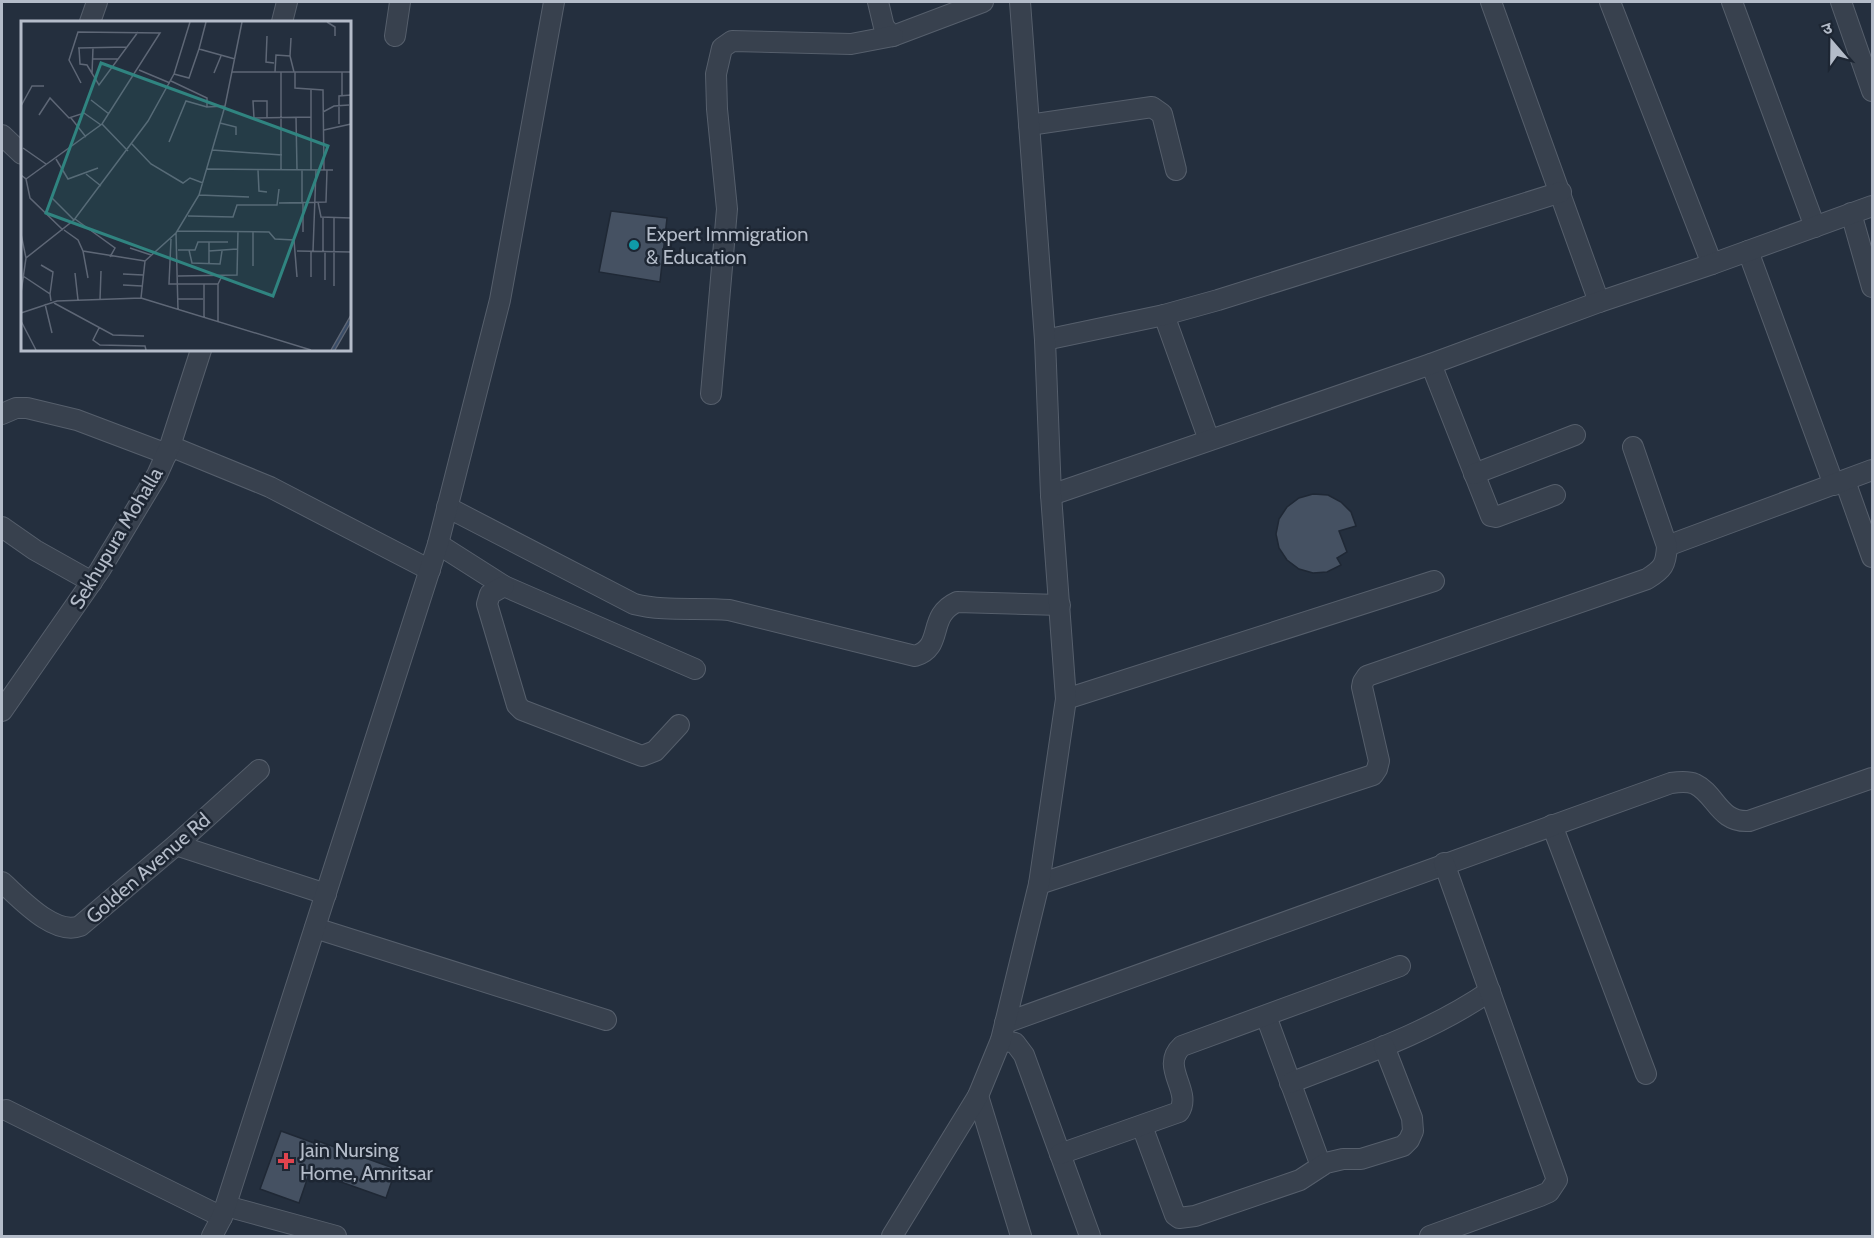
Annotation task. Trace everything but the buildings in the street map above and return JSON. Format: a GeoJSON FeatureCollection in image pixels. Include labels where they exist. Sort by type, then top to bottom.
{"type":"FeatureCollection","features":[{"type":"Feature","properties":{"kind":"street"},"geometry":{"type":"LineString","coordinates":[[90,21],[97,2]]}},
{"type":"Feature","properties":{"kind":"street"},"geometry":{"type":"LineString","coordinates":[[282,21],[287,2]]}},
{"type":"Feature","properties":{"kind":"street"},"geometry":{"type":"LineString","coordinates":[[395,36],[399,2]]}},
{"type":"Feature","properties":{"kind":"street"},"geometry":{"type":"LineString","coordinates":[[213,1236],[224,1211],[438,544],[500,300],[554,2]]}},
{"type":"Feature","properties":{"kind":"street"},"geometry":{"type":"LineString","coordinates":[[878,2],[884,27],[893,36]]}},
{"type":"Feature","properties":{"kind":"street"},"geometry":{"type":"LineString","coordinates":[[711,394],[727,209],[717,109],[716,75],[722,48],[732,42],[851,44],[893,36],[983,2]]}},
{"type":"Feature","properties":{"kind":"street"},"geometry":{"type":"LineString","coordinates":[[892,1236],[978,1096],[1003,1032],[1039,884],[1066,699],[1051,495],[1045,340],[1020,2]]}},
{"type":"Feature","properties":{"kind":"street"},"geometry":{"type":"LineString","coordinates":[[1491,2],[1599,302]]}},
{"type":"Feature","properties":{"kind":"street"},"geometry":{"type":"LineString","coordinates":[[1610,2],[1712,264]]}},
{"type":"Feature","properties":{"kind":"street"},"geometry":{"type":"LineString","coordinates":[[1732,2],[1815,227]]}},
{"type":"Feature","properties":{"kind":"street"},"geometry":{"type":"LineString","coordinates":[[1841,2],[1872,91]]}},
{"type":"Feature","properties":{"kind":"street"},"geometry":{"type":"LineString","coordinates":[[1029,125],[1152,107],[1162,114],[1176,170]]}},
{"type":"Feature","properties":{"kind":"street"},"geometry":{"type":"LineString","coordinates":[[2,135],[21,153]]}},
{"type":"Feature","properties":{"kind":"street"},"geometry":{"type":"LineString","coordinates":[[1045,340],[1164,315],[1311,272],[1561,192]]}},
{"type":"Feature","properties":{"kind":"street"},"geometry":{"type":"LineString","coordinates":[[1051,495],[1431,364],[1872,206]]}},
{"type":"Feature","properties":{"kind":"street"},"geometry":{"type":"LineString","coordinates":[[1851,213],[1872,287]]}},
{"type":"Feature","properties":{"kind":"street"},"geometry":{"type":"LineString","coordinates":[[1748,251],[1840,483],[1872,557]]}},
{"type":"Feature","properties":{"kind":"street"},"geometry":{"type":"LineString","coordinates":[[1164,315],[1209,440]]}},
{"type":"Feature","properties":{"kind":"street","name":"Sekhupura Mohalla"},"geometry":{"type":"LineString","coordinates":[[2,711],[92,582],[157,475],[168,450],[197,351]]}},
{"type":"Feature","properties":{"kind":"street"},"geometry":{"type":"LineString","coordinates":[[1431,364],[1491,516],[1496,517],[1555,495]]}},
{"type":"Feature","properties":{"kind":"street"},"geometry":{"type":"LineString","coordinates":[[2,414],[16,408],[27,408],[76,420],[270,487],[430,570]]}},
{"type":"Feature","properties":{"kind":"street"},"geometry":{"type":"LineString","coordinates":[[1474,474],[1575,435]]}},
{"type":"Feature","properties":{"kind":"street"},"geometry":{"type":"LineString","coordinates":[[1039,884],[1373,775],[1379,761],[1362,687],[1367,676],[1647,579],[1659,571],[1666,561],[1667,546],[1633,447]]}},
{"type":"Feature","properties":{"kind":"street"},"geometry":{"type":"LineString","coordinates":[[1667,546],[1872,470]]}},
{"type":"Feature","properties":{"kind":"street"},"geometry":{"type":"LineString","coordinates":[[447,507],[634,604],[651,608],[729,610],[915,656],[924,654],[930,647],[941,613],[947,606],[957,602],[1060,605]]}},
{"type":"Feature","properties":{"kind":"street"},"geometry":{"type":"LineString","coordinates":[[2,527],[35,550],[92,582]]}},
{"type":"Feature","properties":{"kind":"street"},"geometry":{"type":"LineString","coordinates":[[438,544],[504,586],[695,669]]}},
{"type":"Feature","properties":{"kind":"street"},"geometry":{"type":"LineString","coordinates":[[1066,699],[1434,581]]}},
{"type":"Feature","properties":{"kind":"street"},"geometry":{"type":"LineString","coordinates":[[504,586],[490,594],[487,604],[517,705],[522,710],[642,756],[655,751],[679,725]]}},
{"type":"Feature","properties":{"kind":"street","name":"Golden Avenue Rd"},"geometry":{"type":"LineString","coordinates":[[2,882],[37,913],[57,925],[69,929],[74,928],[101,909],[177,845],[259,770]]}},
{"type":"Feature","properties":{"kind":"street"},"geometry":{"type":"LineString","coordinates":[[1003,1032],[1444,864],[1671,783],[1684,782],[1696,785],[1725,813],[1738,822],[1749,821],[1872,778]]}},
{"type":"Feature","properties":{"kind":"street"},"geometry":{"type":"LineString","coordinates":[[1552,825],[1646,1074]]}},
{"type":"Feature","properties":{"kind":"street"},"geometry":{"type":"LineString","coordinates":[[177,845],[326,894]]}},
{"type":"Feature","properties":{"kind":"street"},"geometry":{"type":"LineString","coordinates":[[1441,1235],[1540,1197],[1549,1192],[1557,1180],[1444,864]]}},
{"type":"Feature","properties":{"kind":"street"},"geometry":{"type":"LineString","coordinates":[[315,928],[606,1020]]}},
{"type":"Feature","properties":{"kind":"street"},"geometry":{"type":"LineString","coordinates":[[1060,1154],[1179,1112],[1183,1101],[1172,1060],[1175,1053],[1182,1047],[1400,966]]}},
{"type":"Feature","properties":{"kind":"street"},"geometry":{"type":"LineString","coordinates":[[1290,1083],[1384,1047],[1446,1019],[1490,991]]}},
{"type":"Feature","properties":{"kind":"street"},"geometry":{"type":"LineString","coordinates":[[1266,1017],[1321,1166]]}},
{"type":"Feature","properties":{"kind":"street"},"geometry":{"type":"LineString","coordinates":[[1003,1032],[1024,1055],[1090,1236]]}},
{"type":"Feature","properties":{"kind":"street"},"geometry":{"type":"LineString","coordinates":[[1142,1126],[1172,1209],[1179,1218],[1195,1216],[1290,1184],[1333,1161],[1361,1159],[1403,1146],[1413,1131],[1412,1118],[1384,1047]]}},
{"type":"Feature","properties":{"kind":"street"},"geometry":{"type":"LineString","coordinates":[[978,1096],[1021,1236]]}},
{"type":"Feature","properties":{"kind":"street"},"geometry":{"type":"LineString","coordinates":[[6,1110],[224,1211],[336,1236]]}},
{"type":"Feature","properties":{"kind":"place","name":"Expert Immigration & Education"},"geometry":{"type":"Point","coordinates":[634,245]}},
{"type":"Feature","properties":{"kind":"place","name":"Jain Nursing Home, Amritsar"},"geometry":{"type":"Point","coordinates":[286,1161]}}]}
